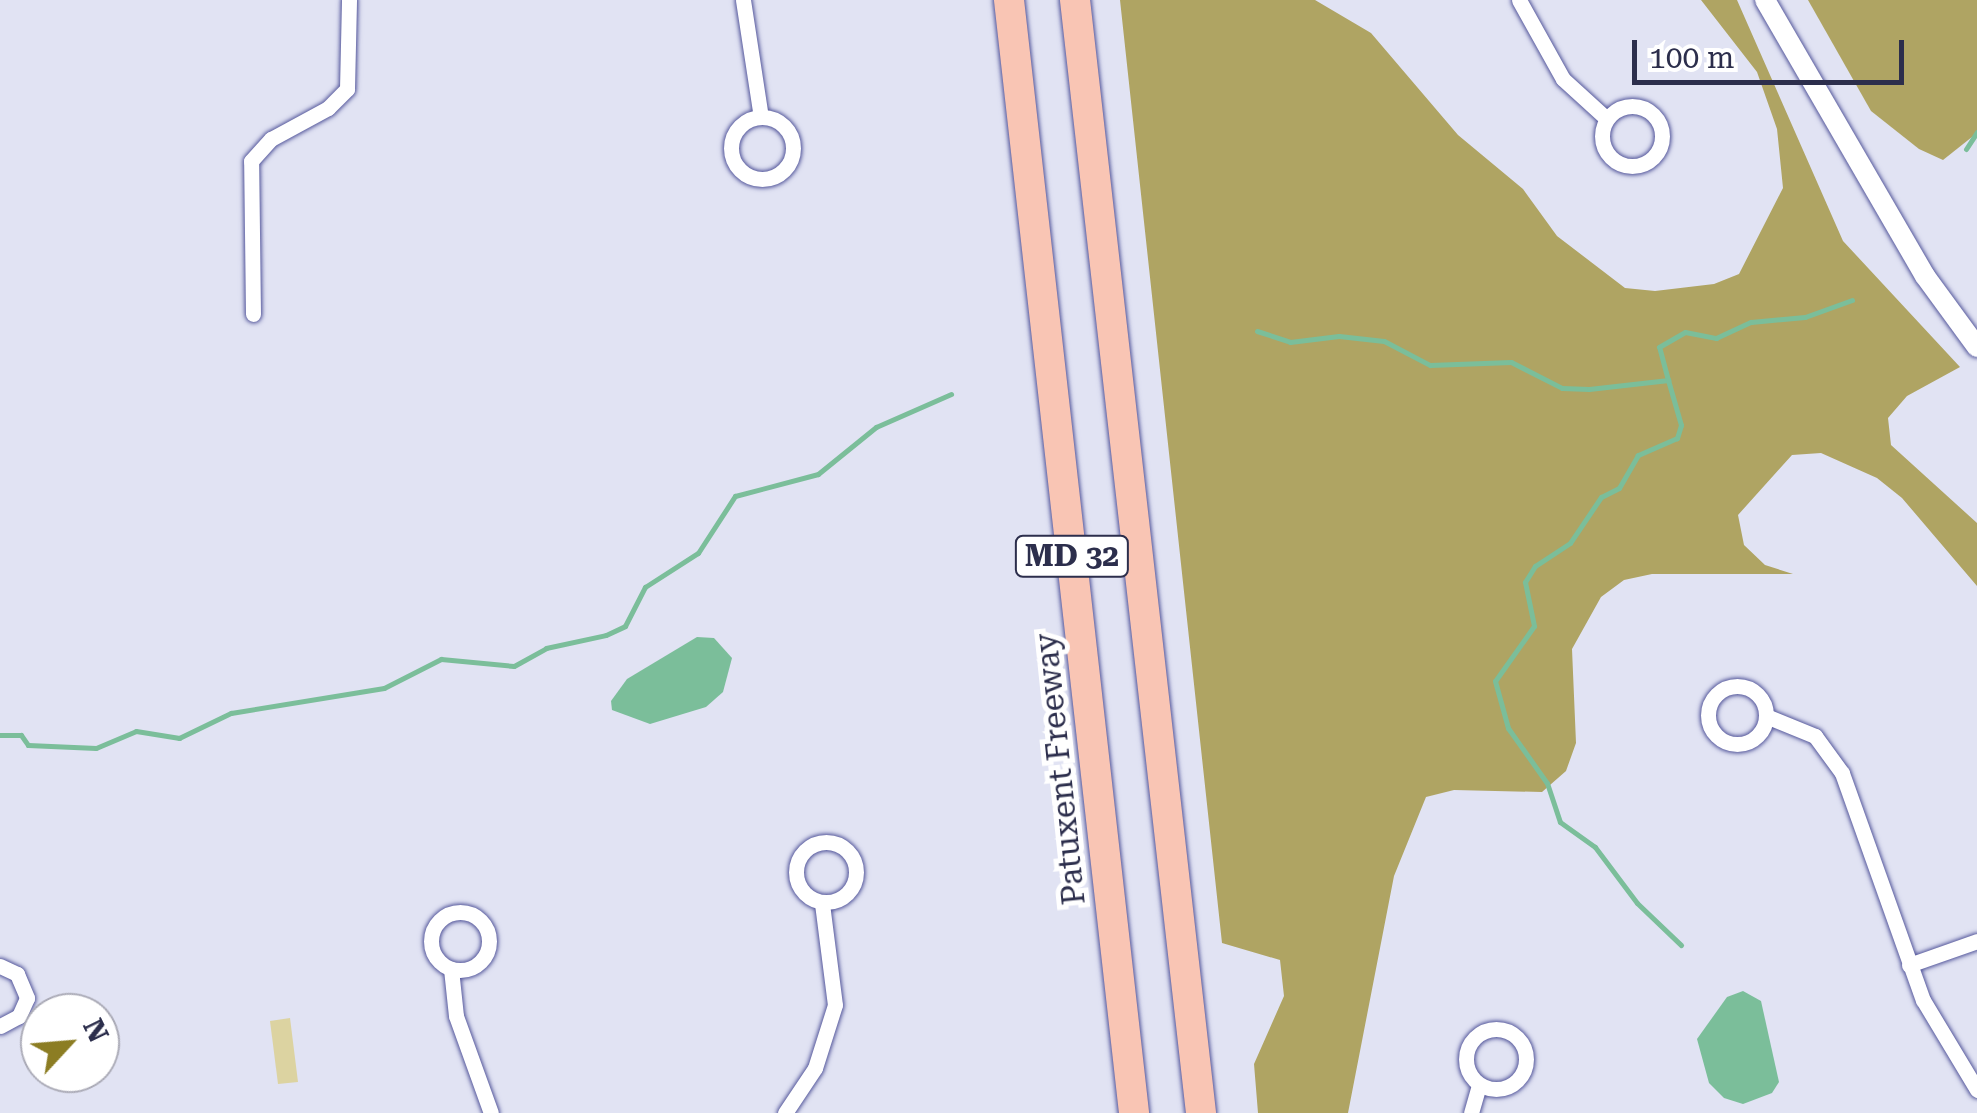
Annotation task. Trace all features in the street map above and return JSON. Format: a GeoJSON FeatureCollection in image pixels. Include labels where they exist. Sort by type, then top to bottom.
{"type":"FeatureCollection","features":[{"type":"Feature","properties":{"kind":"highway","name":"Patuxent Freeway"},"geometry":{"type":"LineString","coordinates":[[1009,0],[1134,1113]]}},
{"type":"Feature","properties":{"kind":"highway","name":"MD 32"},"geometry":{"type":"LineString","coordinates":[[1075,0],[1201,1113]]}},
{"type":"Feature","properties":{"kind":"street"},"geometry":{"type":"LineString","coordinates":[[253,314],[251,161],[271,139],[328,108],[347,89],[350,0]]}},
{"type":"Feature","properties":{"kind":"street"},"geometry":{"type":"LineString","coordinates":[[743,0],[761,117]]}},
{"type":"Feature","properties":{"kind":"street"},"geometry":{"type":"LineString","coordinates":[[1519,0],[1563,79],[1606,120]]}},
{"type":"Feature","properties":{"kind":"street"},"geometry":{"type":"LineString","coordinates":[[1765,0],[1926,276],[1977,346]]}},
{"type":"Feature","properties":{"kind":"street"},"geometry":{"type":"LineString","coordinates":[[761,117],[780,123],[792,148],[787,166],[764,179],[737,167],[731,148],[737,130],[761,117]]}},
{"type":"Feature","properties":{"kind":"street"},"geometry":{"type":"LineString","coordinates":[[1766,716],[1815,736],[1842,772],[1909,966],[1977,1090]]}},
{"type":"Feature","properties":{"kind":"street"},"geometry":{"type":"LineString","coordinates":[[832,842],[849,853],[856,876],[846,894],[822,902],[804,894],[795,872],[804,851],[832,842]]}},
{"type":"Feature","properties":{"kind":"street"},"geometry":{"type":"LineString","coordinates":[[786,1113],[816,1068],[835,1005],[822,902]]}},
{"type":"Feature","properties":{"kind":"street"},"geometry":{"type":"LineString","coordinates":[[1909,966],[1977,942]]}},
{"type":"Feature","properties":{"kind":"street"},"geometry":{"type":"LineString","coordinates":[[0,966],[17,974],[26,998],[19,1016],[0,1028]]}},
{"type":"Feature","properties":{"kind":"street"},"geometry":{"type":"LineString","coordinates":[[451,969],[456,1016],[491,1113]]}},
{"type":"Feature","properties":{"kind":"street"},"geometry":{"type":"LineString","coordinates":[[1492,1029],[1513,1033],[1526,1052],[1523,1076],[1502,1090],[1480,1085],[1467,1067],[1470,1043],[1492,1029]]}},
{"type":"Feature","properties":{"kind":"street"},"geometry":{"type":"LineString","coordinates":[[1471,1113],[1480,1085]]}},
{"type":"Feature","properties":{"kind":"shaded area"},"geometry":{"type":"Polygon","coordinates":[[[1120,0],[1315,0],[1371,33],[1458,135],[1523,189],[1557,236],[1625,288],[1655,291],[1714,284],[1739,274],[1783,188],[1777,129],[1757,72],[1701,0],[1737,0],[1843,241],[1960,367],[1907,396],[1888,418],[1891,445],[1977,523],[1977,586],[1902,498],[1877,478],[1821,453],[1792,455],[1738,515],[1744,545],[1765,565],[1793,574],[1652,574],[1624,580],[1601,597],[1572,649],[1576,743],[1566,771],[1542,792],[1454,790],[1426,797],[1394,876],[1348,1113],[1258,1113],[1254,1064],[1284,996],[1280,960],[1222,943],[1120,0]]]}},
{"type":"Feature","properties":{"kind":"shaded area"},"geometry":{"type":"Polygon","coordinates":[[[1808,0],[1977,0],[1977,133],[1943,160],[1919,149],[1871,111],[1808,0]]]}},
{"type":"Feature","properties":{"kind":"shaded area"},"geometry":{"type":"Polygon","coordinates":[[[697,637],[714,638],[732,658],[723,692],[706,707],[650,724],[612,710],[611,701],[627,679],[697,637]]]}},
{"type":"Feature","properties":{"kind":"shaded area"},"geometry":{"type":"Polygon","coordinates":[[[1743,991],[1761,1001],[1779,1082],[1772,1093],[1743,1104],[1724,1098],[1709,1083],[1697,1039],[1727,997],[1743,991]]]}},
{"type":"Feature","properties":{"kind":"shaded area"},"geometry":{"type":"Polygon","coordinates":[[[290,1018],[298,1082],[278,1084],[270,1021],[290,1018]]]}},
{"type":"Feature","properties":{"kind":"waterway"},"geometry":{"type":"LineString","coordinates":[[1966,149],[1977,132]]}},
{"type":"Feature","properties":{"kind":"waterway"},"geometry":{"type":"LineString","coordinates":[[1257,331],[1290,342],[1339,336],[1384,341],[1430,365],[1511,362],[1562,388],[1589,389],[1668,380],[1659,347],[1685,332],[1716,338],[1751,322],[1805,317],[1852,300]]}},
{"type":"Feature","properties":{"kind":"waterway"},"geometry":{"type":"LineString","coordinates":[[1668,380],[1681,425],[1677,438],[1638,455],[1619,488],[1601,497],[1570,543],[1535,566],[1525,582],[1534,626],[1495,681],[1508,728],[1547,783],[1560,822],[1595,847],[1637,903],[1681,945]]}},
{"type":"Feature","properties":{"kind":"waterway"},"geometry":{"type":"LineString","coordinates":[[0,735],[21,735],[28,745],[96,748],[136,731],[179,738],[231,713],[384,688],[441,659],[514,666],[546,648],[606,635],[625,626],[645,587],[698,553],[735,496],[818,474],[876,427],[951,394]]}}]}
